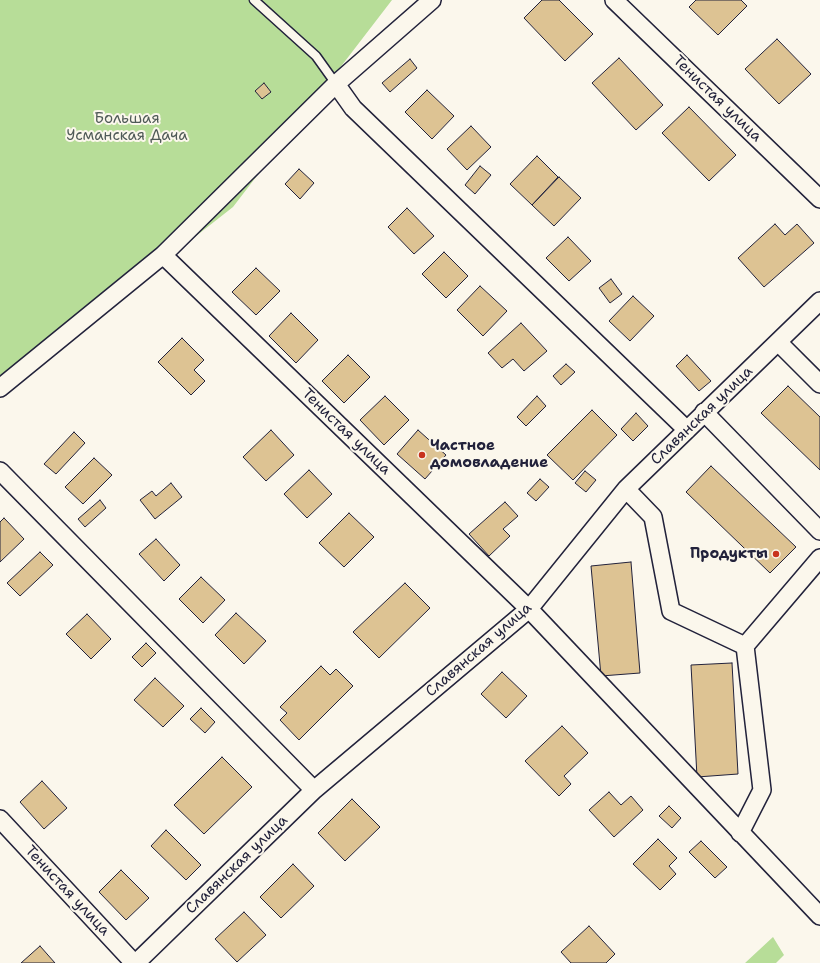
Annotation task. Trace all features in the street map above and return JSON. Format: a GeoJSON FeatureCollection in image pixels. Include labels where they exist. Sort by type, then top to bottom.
{"type":"FeatureCollection","features":[{"type":"Feature","properties":{"kind":"street"},"geometry":{"type":"LineString","coordinates":[[0,388],[163,255],[336,84],[432,0]]}},
{"type":"Feature","properties":{"kind":"street","name":"Тенистая улица"},"geometry":{"type":"LineString","coordinates":[[614,0],[820,199]]}},
{"type":"Feature","properties":{"kind":"street"},"geometry":{"type":"LineString","coordinates":[[336,84],[353,108],[687,430]]}},
{"type":"Feature","properties":{"kind":"street","name":"Тенистая улица"},"geometry":{"type":"LineString","coordinates":[[163,255],[529,610],[820,916]]}},
{"type":"Feature","properties":{"kind":"street","name":"Славянская улица"},"geometry":{"type":"LineString","coordinates":[[135,963],[314,790],[529,610],[626,489],[820,301]]}},
{"type":"Feature","properties":{"kind":"street"},"geometry":{"type":"LineString","coordinates":[[778,342],[820,384]]}},
{"type":"Feature","properties":{"kind":"street"},"geometry":{"type":"LineString","coordinates":[[704,412],[820,531]]}},
{"type":"Feature","properties":{"kind":"street"},"geometry":{"type":"LineString","coordinates":[[0,471],[314,790]]}},
{"type":"Feature","properties":{"kind":"street"},"geometry":{"type":"LineString","coordinates":[[626,489],[653,517],[671,611],[745,646]]}},
{"type":"Feature","properties":{"kind":"street"},"geometry":{"type":"LineString","coordinates":[[740,833],[762,790],[745,646],[820,558]]}},
{"type":"Feature","properties":{"kind":"street","name":"Тенистая улица"},"geometry":{"type":"LineString","coordinates":[[0,819],[135,963]]}},
{"type":"Feature","properties":{"kind":"lane"},"geometry":{"type":"LineString","coordinates":[[254,0],[316,56],[336,84]]}},
{"type":"Feature","properties":{"kind":"green space","name":"Большая Усманская Дача"},"geometry":{"type":"Polygon","coordinates":[[[0,0],[392,0],[233,207],[0,390],[0,0]]]}},
{"type":"Feature","properties":{"kind":"green space"},"geometry":{"type":"Polygon","coordinates":[[[773,937],[784,955],[776,963],[745,963],[773,937]]]}},
{"type":"Feature","properties":{"kind":"building"},"geometry":{"type":"Polygon","coordinates":[[[542,0],[559,0],[593,34],[565,61],[524,18],[542,0]]]}},
{"type":"Feature","properties":{"kind":"building"},"geometry":{"type":"Polygon","coordinates":[[[696,0],[741,0],[747,6],[718,35],[689,7],[696,0]]]}},
{"type":"Feature","properties":{"kind":"building"},"geometry":{"type":"Polygon","coordinates":[[[777,39],[811,74],[779,104],[745,69],[777,39]]]}},
{"type":"Feature","properties":{"kind":"building"},"geometry":{"type":"Polygon","coordinates":[[[619,58],[663,105],[636,130],[592,83],[619,58]]]}},
{"type":"Feature","properties":{"kind":"building"},"geometry":{"type":"Polygon","coordinates":[[[410,59],[417,68],[390,92],[382,83],[410,59]]]}},
{"type":"Feature","properties":{"kind":"building"},"geometry":{"type":"Polygon","coordinates":[[[264,83],[271,92],[262,99],[255,91],[264,83]]]}},
{"type":"Feature","properties":{"kind":"building"},"geometry":{"type":"Polygon","coordinates":[[[427,90],[454,116],[432,139],[405,112],[427,90]]]}},
{"type":"Feature","properties":{"kind":"building"},"geometry":{"type":"Polygon","coordinates":[[[689,107],[736,155],[709,181],[662,133],[689,107]]]}},
{"type":"Feature","properties":{"kind":"building"},"geometry":{"type":"Polygon","coordinates":[[[471,126],[491,147],[467,170],[447,149],[471,126]]]}},
{"type":"Feature","properties":{"kind":"building"},"geometry":{"type":"Polygon","coordinates":[[[537,156],[558,177],[532,205],[510,184],[537,156]]]}},
{"type":"Feature","properties":{"kind":"building"},"geometry":{"type":"Polygon","coordinates":[[[480,166],[491,175],[475,194],[465,185],[480,166]]]}},
{"type":"Feature","properties":{"kind":"building"},"geometry":{"type":"Polygon","coordinates":[[[299,169],[314,183],[300,199],[285,184],[299,169]]]}},
{"type":"Feature","properties":{"kind":"building"},"geometry":{"type":"Polygon","coordinates":[[[559,177],[581,198],[554,226],[532,205],[559,177]]]}},
{"type":"Feature","properties":{"kind":"building"},"geometry":{"type":"Polygon","coordinates":[[[407,208],[434,236],[414,254],[388,227],[407,208]]]}},
{"type":"Feature","properties":{"kind":"building"},"geometry":{"type":"Polygon","coordinates":[[[775,224],[785,235],[797,224],[814,243],[764,287],[738,258],[775,224]]]}},
{"type":"Feature","properties":{"kind":"building"},"geometry":{"type":"Polygon","coordinates":[[[568,237],[591,261],[569,281],[546,258],[568,237]]]}},
{"type":"Feature","properties":{"kind":"building"},"geometry":{"type":"Polygon","coordinates":[[[444,252],[468,276],[446,298],[422,274],[444,252]]]}},
{"type":"Feature","properties":{"kind":"building"},"geometry":{"type":"Polygon","coordinates":[[[256,268],[280,291],[256,315],[232,292],[256,268]]]}},
{"type":"Feature","properties":{"kind":"building"},"geometry":{"type":"Polygon","coordinates":[[[611,279],[622,294],[610,303],[599,288],[611,279]]]}},
{"type":"Feature","properties":{"kind":"building"},"geometry":{"type":"Polygon","coordinates":[[[480,286],[507,311],[483,336],[457,310],[480,286]]]}},
{"type":"Feature","properties":{"kind":"building"},"geometry":{"type":"Polygon","coordinates":[[[633,296],[654,316],[630,341],[609,321],[633,296]]]}},
{"type":"Feature","properties":{"kind":"building"},"geometry":{"type":"Polygon","coordinates":[[[291,313],[318,340],[296,363],[269,336],[291,313]]]}},
{"type":"Feature","properties":{"kind":"building"},"geometry":{"type":"Polygon","coordinates":[[[521,323],[547,351],[524,371],[513,359],[502,368],[488,353],[521,323]]]}},
{"type":"Feature","properties":{"kind":"building"},"geometry":{"type":"Polygon","coordinates":[[[182,338],[204,360],[194,370],[205,381],[191,395],[158,362],[182,338]]]}},
{"type":"Feature","properties":{"kind":"building"},"geometry":{"type":"Polygon","coordinates":[[[348,355],[370,377],[344,403],[322,381],[348,355]]]}},
{"type":"Feature","properties":{"kind":"building"},"geometry":{"type":"Polygon","coordinates":[[[687,355],[711,381],[699,391],[676,366],[687,355]]]}},
{"type":"Feature","properties":{"kind":"building"},"geometry":{"type":"Polygon","coordinates":[[[566,364],[575,372],[561,385],[553,376],[566,364]]]}},
{"type":"Feature","properties":{"kind":"building"},"geometry":{"type":"Polygon","coordinates":[[[788,386],[820,417],[820,470],[761,413],[788,386]]]}},
{"type":"Feature","properties":{"kind":"building"},"geometry":{"type":"Polygon","coordinates":[[[385,396],[409,420],[384,445],[360,420],[385,396]]]}},
{"type":"Feature","properties":{"kind":"building"},"geometry":{"type":"Polygon","coordinates":[[[537,396],[546,406],[526,426],[517,417],[537,396]]]}},
{"type":"Feature","properties":{"kind":"building"},"geometry":{"type":"Polygon","coordinates":[[[592,410],[617,435],[573,480],[547,455],[592,410]]]}},
{"type":"Feature","properties":{"kind":"building"},"geometry":{"type":"Polygon","coordinates":[[[636,413],[648,426],[633,441],[621,429],[636,413]]]}},
{"type":"Feature","properties":{"kind":"building"},"geometry":{"type":"Polygon","coordinates":[[[271,430],[294,455],[266,481],[243,457],[271,430]]]}},
{"type":"Feature","properties":{"kind":"building","name":"Частное домовладение"},"geometry":{"type":"Polygon","coordinates":[[[418,430],[446,455],[425,479],[397,454],[418,430]]]}},
{"type":"Feature","properties":{"kind":"building"},"geometry":{"type":"Polygon","coordinates":[[[74,432],[85,443],[56,474],[44,464],[74,432]]]}},
{"type":"Feature","properties":{"kind":"building"},"geometry":{"type":"Polygon","coordinates":[[[94,458],[112,475],[83,504],[65,487],[94,458]]]}},
{"type":"Feature","properties":{"kind":"building"},"geometry":{"type":"Polygon","coordinates":[[[711,466],[796,547],[770,573],[686,492],[711,466]]]}},
{"type":"Feature","properties":{"kind":"building"},"geometry":{"type":"Polygon","coordinates":[[[309,470],[332,494],[307,518],[284,494],[309,470]]]}},
{"type":"Feature","properties":{"kind":"building"},"geometry":{"type":"Polygon","coordinates":[[[585,471],[596,480],[586,492],[575,483],[585,471]]]}},
{"type":"Feature","properties":{"kind":"building"},"geometry":{"type":"Polygon","coordinates":[[[540,479],[549,487],[536,501],[527,493],[540,479]]]}},
{"type":"Feature","properties":{"kind":"building"},"geometry":{"type":"Polygon","coordinates":[[[171,483],[182,497],[155,519],[140,500],[152,491],[156,496],[171,483]]]}},
{"type":"Feature","properties":{"kind":"building"},"geometry":{"type":"Polygon","coordinates":[[[100,500],[106,508],[85,527],[78,519],[100,500]]]}},
{"type":"Feature","properties":{"kind":"building"},"geometry":{"type":"Polygon","coordinates":[[[505,502],[518,516],[503,529],[510,536],[489,556],[469,534],[505,502]]]}},
{"type":"Feature","properties":{"kind":"building"},"geometry":{"type":"Polygon","coordinates":[[[349,513],[374,537],[344,567],[319,543],[349,513]]]}},
{"type":"Feature","properties":{"kind":"building"},"geometry":{"type":"Polygon","coordinates":[[[4,518],[24,539],[0,562],[0,522],[4,518]]]}},
{"type":"Feature","properties":{"kind":"building"},"geometry":{"type":"Polygon","coordinates":[[[156,539],[180,565],[164,581],[139,554],[156,539]]]}},
{"type":"Feature","properties":{"kind":"building"},"geometry":{"type":"Polygon","coordinates":[[[40,552],[53,565],[20,596],[7,583],[40,552]]]}},
{"type":"Feature","properties":{"kind":"building"},"geometry":{"type":"Polygon","coordinates":[[[631,562],[640,673],[601,676],[591,566],[631,562]]]}},
{"type":"Feature","properties":{"kind":"building"},"geometry":{"type":"Polygon","coordinates":[[[201,577],[225,600],[203,623],[179,599],[201,577]]]}},
{"type":"Feature","properties":{"kind":"building"},"geometry":{"type":"Polygon","coordinates":[[[405,583],[430,608],[379,658],[353,632],[405,583]]]}},
{"type":"Feature","properties":{"kind":"building"},"geometry":{"type":"Polygon","coordinates":[[[236,613],[266,641],[244,664],[215,635],[236,613]]]}},
{"type":"Feature","properties":{"kind":"building"},"geometry":{"type":"Polygon","coordinates":[[[87,614],[111,639],[91,659],[66,634],[87,614]]]}},
{"type":"Feature","properties":{"kind":"building"},"geometry":{"type":"Polygon","coordinates":[[[146,643],[156,653],[142,667],[132,657],[146,643]]]}},
{"type":"Feature","properties":{"kind":"building"},"geometry":{"type":"Polygon","coordinates":[[[732,663],[738,774],[697,777],[691,665],[732,663]]]}},
{"type":"Feature","properties":{"kind":"building"},"geometry":{"type":"Polygon","coordinates":[[[321,666],[330,675],[336,669],[353,686],[299,740],[280,720],[287,713],[280,707],[321,666]]]}},
{"type":"Feature","properties":{"kind":"building"},"geometry":{"type":"Polygon","coordinates":[[[502,672],[527,696],[506,718],[481,694],[502,672]]]}},
{"type":"Feature","properties":{"kind":"building"},"geometry":{"type":"Polygon","coordinates":[[[155,678],[184,706],[163,727],[134,700],[155,678]]]}},
{"type":"Feature","properties":{"kind":"building"},"geometry":{"type":"Polygon","coordinates":[[[201,708],[215,722],[205,733],[190,719],[201,708]]]}},
{"type":"Feature","properties":{"kind":"building"},"geometry":{"type":"Polygon","coordinates":[[[562,726],[588,753],[564,776],[571,784],[559,796],[525,761],[562,726]]]}},
{"type":"Feature","properties":{"kind":"building"},"geometry":{"type":"Polygon","coordinates":[[[222,757],[252,787],[204,834],[174,805],[222,757]]]}},
{"type":"Feature","properties":{"kind":"building"},"geometry":{"type":"Polygon","coordinates":[[[42,781],[67,808],[44,829],[20,802],[42,781]]]}},
{"type":"Feature","properties":{"kind":"building"},"geometry":{"type":"Polygon","coordinates":[[[609,792],[621,805],[631,796],[643,810],[614,837],[589,810],[609,792]]]}},
{"type":"Feature","properties":{"kind":"building"},"geometry":{"type":"Polygon","coordinates":[[[352,799],[380,827],[345,861],[318,833],[352,799]]]}},
{"type":"Feature","properties":{"kind":"building"},"geometry":{"type":"Polygon","coordinates":[[[669,806],[681,818],[672,828],[659,816],[669,806]]]}},
{"type":"Feature","properties":{"kind":"building"},"geometry":{"type":"Polygon","coordinates":[[[166,830],[201,865],[186,880],[151,846],[166,830]]]}},
{"type":"Feature","properties":{"kind":"building"},"geometry":{"type":"Polygon","coordinates":[[[658,839],[677,858],[669,866],[676,874],[660,890],[633,864],[658,839]]]}},
{"type":"Feature","properties":{"kind":"building"},"geometry":{"type":"Polygon","coordinates":[[[701,841],[727,867],[715,878],[689,852],[701,841]]]}},
{"type":"Feature","properties":{"kind":"building"},"geometry":{"type":"Polygon","coordinates":[[[293,864],[314,886],[281,918],[260,897],[293,864]]]}},
{"type":"Feature","properties":{"kind":"building"},"geometry":{"type":"Polygon","coordinates":[[[121,870],[149,898],[126,920],[99,892],[121,870]]]}},
{"type":"Feature","properties":{"kind":"building"},"geometry":{"type":"Polygon","coordinates":[[[244,912],[266,935],[237,962],[215,939],[244,912]]]}},
{"type":"Feature","properties":{"kind":"building"},"geometry":{"type":"Polygon","coordinates":[[[589,926],[615,954],[606,963],[571,963],[561,952],[589,926]]]}},
{"type":"Feature","properties":{"kind":"building"},"geometry":{"type":"Polygon","coordinates":[[[40,946],[55,963],[21,963],[40,946]]]}},
{"type":"Feature","properties":{"kind":"place","name":"Частное домовладение"},"geometry":{"type":"Point","coordinates":[422,455]}},
{"type":"Feature","properties":{"kind":"place","name":"Продукты"},"geometry":{"type":"Point","coordinates":[776,554]}}]}
